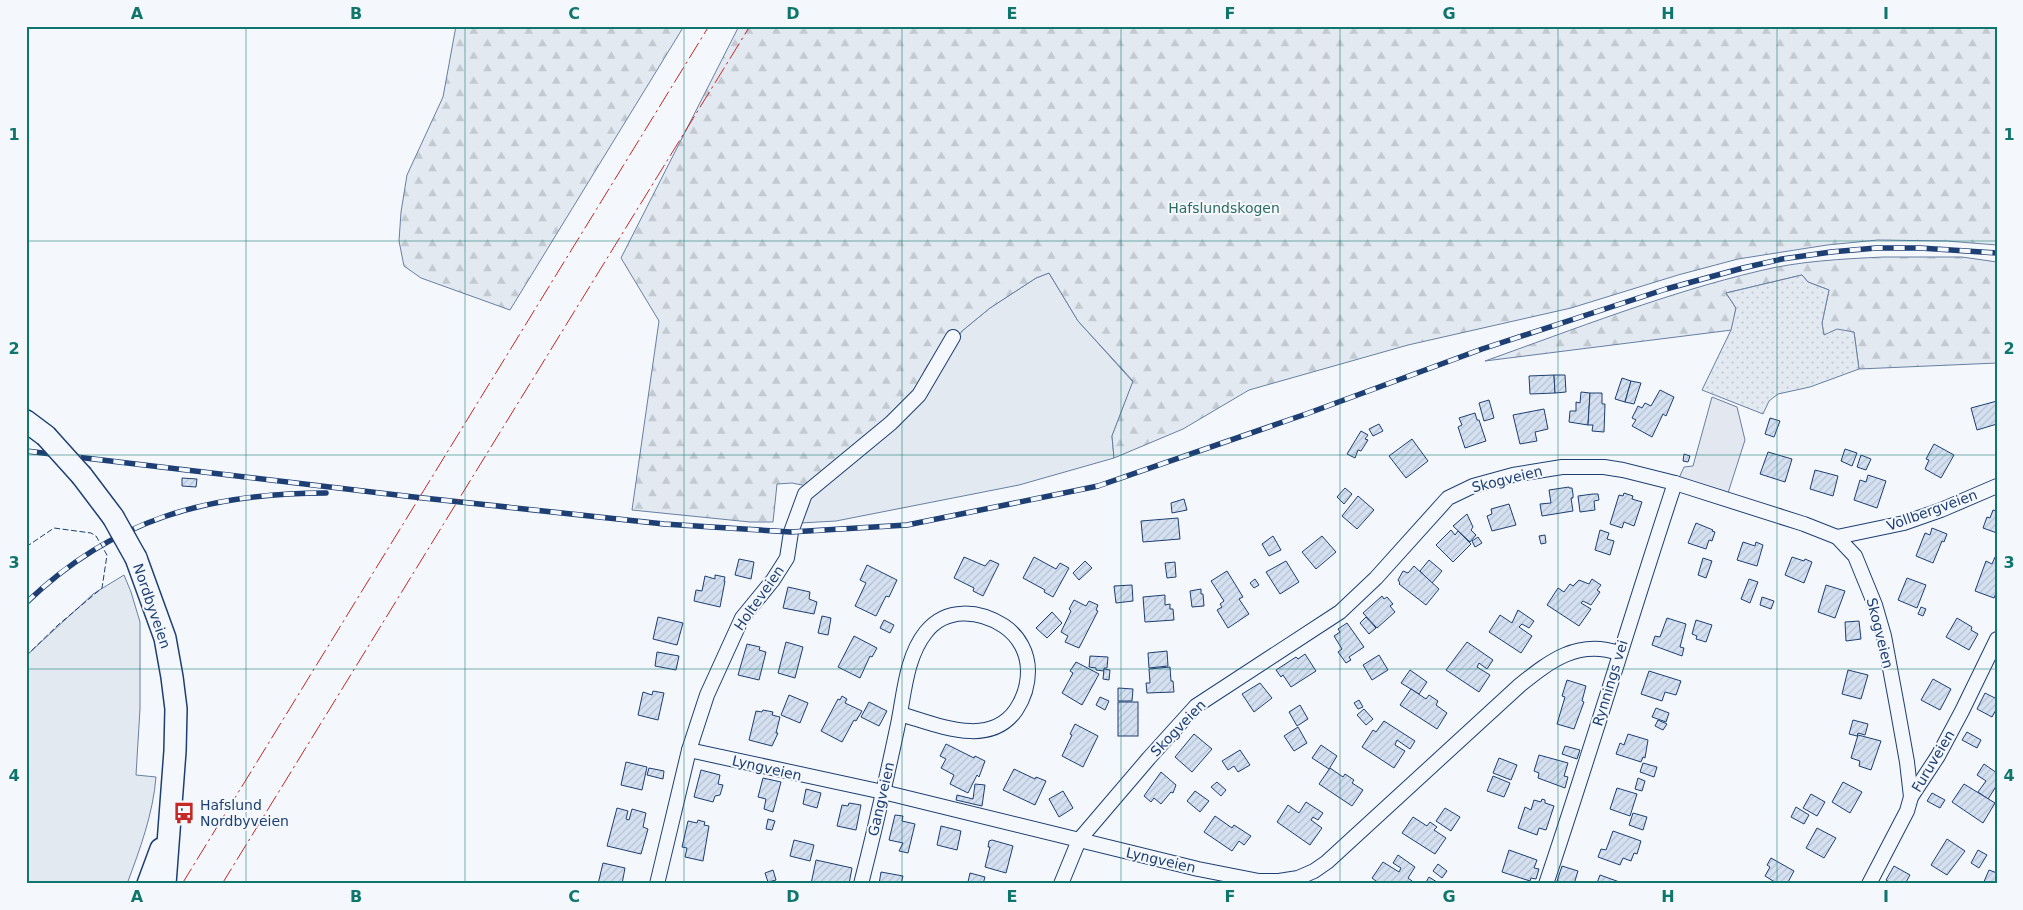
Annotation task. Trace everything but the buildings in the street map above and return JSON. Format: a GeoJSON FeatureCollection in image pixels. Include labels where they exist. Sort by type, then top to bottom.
{"type":"FeatureCollection","features":[{"type":"Feature","properties":{"kind":"main road","name":"Nordbyveien"},"geometry":{"type":"LineString","coordinates":[[26,421],[46,436],[82,476],[113,517],[136,558],[165,638],[176,710],[166,884]]}},
{"type":"Feature","properties":{"kind":"main road","name":"Nordbyveien"},"geometry":{"type":"LineString","coordinates":[[148,884],[168,830]]}},
{"type":"Feature","properties":{"kind":"street","name":"Holteveien"},"geometry":{"type":"LineString","coordinates":[[657,884],[689,750],[708,695],[736,629],[753,602],[773,580],[787,558],[791,532],[805,494],[891,423],[919,395],[953,336]]}},
{"type":"Feature","properties":{"kind":"street","name":"Skogveien"},"geometry":{"type":"LineString","coordinates":[[1061,884],[1079,840],[1196,706],[1340,612],[1376,578],[1443,504],[1454,495],[1489,480],[1562,467],[1614,468],[1675,483],[1837,536],[1856,556],[1875,605],[1884,636],[1907,762],[1911,797]]}},
{"type":"Feature","properties":{"kind":"street","name":"Rynnings vei"},"geometry":{"type":"LineString","coordinates":[[1546,884],[1675,483]]}},
{"type":"Feature","properties":{"kind":"street","name":"Vollbergveien"},"geometry":{"type":"LineString","coordinates":[[1837,536],[1904,523],[1941,510],[1997,486]]}},
{"type":"Feature","properties":{"kind":"street","name":"Gangveien"},"geometry":{"type":"LineString","coordinates":[[861,884],[883,792],[900,714],[914,654],[925,633],[941,619],[961,613],[973,613],[1005,626],[1014,633],[1022,646],[1028,664],[1028,684],[1025,693],[1011,716],[998,725],[984,730],[965,731],[900,714]]}},
{"type":"Feature","properties":{"kind":"street","name":"Furuveien"},"geometry":{"type":"LineString","coordinates":[[1869,884],[1907,811],[1911,797],[1942,749],[1997,639]]}},
{"type":"Feature","properties":{"kind":"street","name":"Lyngveien"},"geometry":{"type":"LineString","coordinates":[[689,750],[883,792],[1198,869],[1259,881],[1279,881],[1298,878],[1314,871],[1327,862],[1520,685],[1544,666],[1561,656],[1590,648],[1604,648],[1619,653]]}},
{"type":"Feature","properties":{"kind":"green space"},"geometry":{"type":"Polygon","coordinates":[[[456,26],[684,26],[510,310],[421,278],[404,266],[399,241],[401,212],[407,175],[443,97],[456,26]]]}},
{"type":"Feature","properties":{"kind":"green space","name":"Hafslundskogen"},"geometry":{"type":"Polygon","coordinates":[[[739,26],[1997,26],[1997,245],[1947,241],[1878,240],[1827,245],[1738,259],[1678,275],[1571,308],[1408,345],[1249,390],[1183,429],[1114,458],[1112,436],[1133,381],[1078,321],[1049,273],[1036,278],[990,308],[962,331],[943,361],[817,488],[792,483],[777,484],[773,522],[750,522],[632,510],[659,321],[621,258],[739,26]]]}},
{"type":"Feature","properties":{"kind":"green space"},"geometry":{"type":"Polygon","coordinates":[[[1883,257],[1962,257],[1997,262],[1997,363],[1859,369],[1854,332],[1824,336],[1822,323],[1829,290],[1808,282],[1802,275],[1726,293],[1736,308],[1732,330],[1485,361],[1621,312],[1724,280],[1789,265],[1883,257]]]}},
{"type":"Feature","properties":{"kind":"green space"},"geometry":{"type":"Polygon","coordinates":[[[1049,273],[1078,321],[1133,382],[1112,436],[1114,458],[1019,485],[836,521],[800,523],[806,505],[817,488],[943,361],[962,331],[990,308],[1036,278],[1049,273]]]}},
{"type":"Feature","properties":{"kind":"green space"},"geometry":{"type":"Polygon","coordinates":[[[1802,275],[1808,282],[1829,290],[1822,323],[1824,335],[1837,329],[1854,332],[1859,369],[1810,387],[1778,394],[1769,401],[1763,414],[1702,390],[1731,330],[1736,308],[1726,293],[1802,275]]]}},
{"type":"Feature","properties":{"kind":"green space"},"geometry":{"type":"Polygon","coordinates":[[[124,575],[140,622],[140,709],[136,775],[156,777],[149,818],[141,845],[127,884],[26,884],[26,656],[93,594],[124,575]]]}},
{"type":"Feature","properties":{"kind":"shaded area"},"geometry":{"type":"Polygon","coordinates":[[[1712,397],[1737,407],[1745,440],[1728,493],[1679,478],[1684,467],[1693,466],[1712,397]]]}},
{"type":"Feature","properties":{"kind":"railway"},"geometry":{"type":"LineString","coordinates":[[26,451],[414,497],[664,524],[791,532],[907,525],[1098,486],[1306,414],[1482,349],[1666,289],[1743,268],[1782,259],[1876,248],[1920,248],[1997,253]]}},
{"type":"Feature","properties":{"kind":"railway"},"geometry":{"type":"LineString","coordinates":[[26,603],[59,574],[93,550],[128,531],[165,516],[242,498],[283,494],[326,493]]}},
{"type":"Feature","properties":{"kind":"fence"},"geometry":{"type":"LineString","coordinates":[[26,547],[54,528],[91,533],[96,536],[107,555],[102,588],[58,625],[26,656]]}},
{"type":"Feature","properties":{"kind":"power"},"geometry":{"type":"LineString","coordinates":[[182,884],[709,26]]}},
{"type":"Feature","properties":{"kind":"power"},"geometry":{"type":"LineString","coordinates":[[222,884],[750,26]]}},
{"type":"Feature","properties":{"kind":"place","name":"Hafslund Nordbyveien"},"geometry":{"type":"Point","coordinates":[184,813]}}]}
